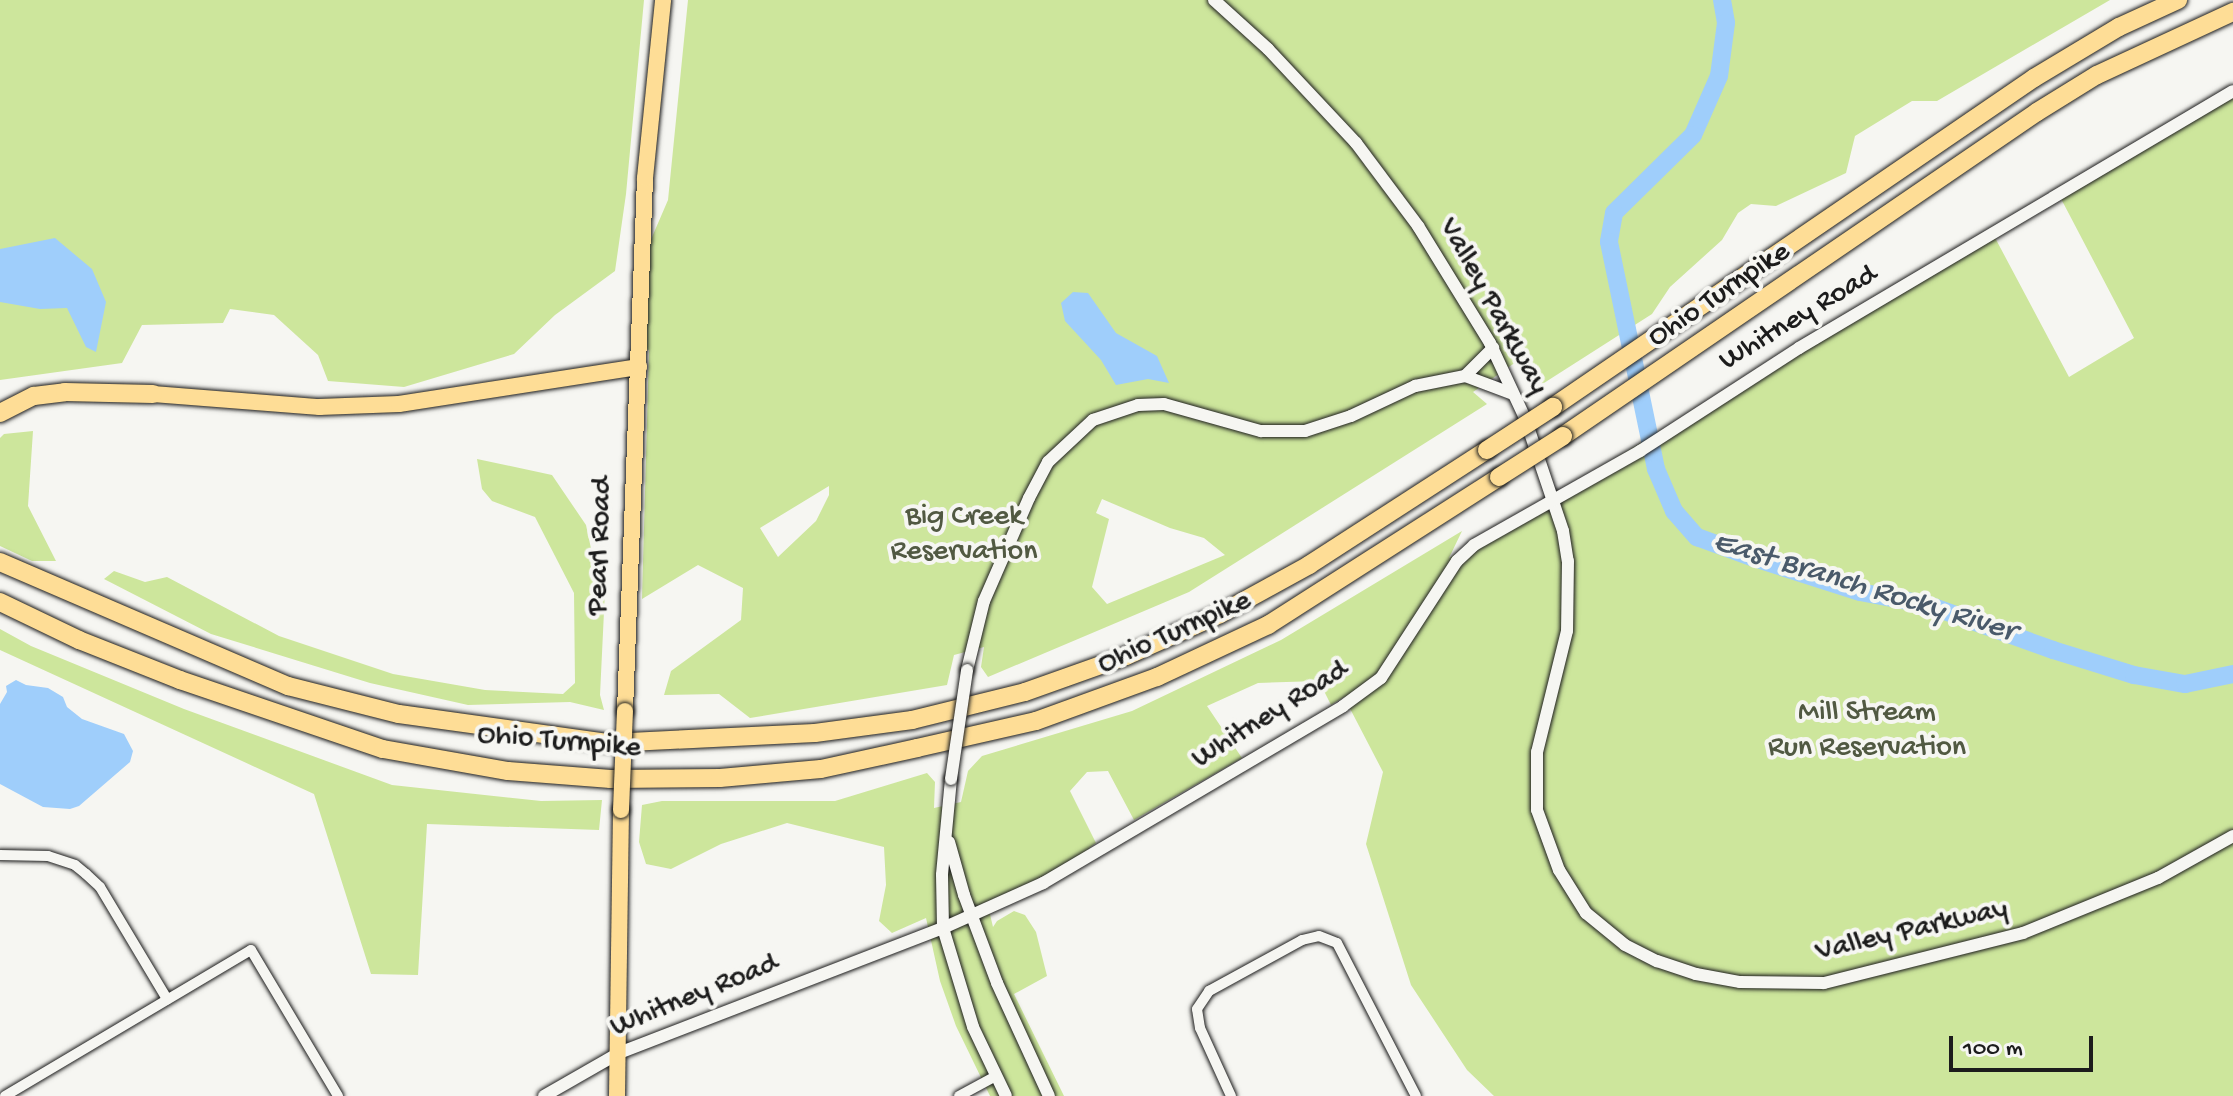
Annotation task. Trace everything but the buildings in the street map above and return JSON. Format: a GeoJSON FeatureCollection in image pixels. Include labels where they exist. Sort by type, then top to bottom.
{"type":"FeatureCollection","features":[{"type":"Feature","properties":{"kind":"highway","name":"Ohio Turnpike"},"geometry":{"type":"LineString","coordinates":[[0,562],[288,686],[399,714],[609,743],[815,733],[912,720],[1025,692],[1126,656],[1220,614],[1309,565],[1553,407],[2034,78],[2119,27],[2178,0]]}},
{"type":"Feature","properties":{"kind":"highway","name":"Ohio Turnpike"},"geometry":{"type":"LineString","coordinates":[[0,602],[79,640],[180,680],[383,749],[537,773],[611,779],[720,778],[821,769],[1036,721],[1157,677],[1268,625],[1602,410],[2037,112],[2097,75],[2233,12]]}},
{"type":"Feature","properties":{"kind":"highway"},"geometry":{"type":"LineString","coordinates":[[0,403],[30,388],[64,384],[153,394]]}},
{"type":"Feature","properties":{"kind":"highway"},"geometry":{"type":"LineString","coordinates":[[0,413],[34,396],[65,392],[153,394]]}},
{"type":"Feature","properties":{"kind":"main road","name":"Pearl Road"},"geometry":{"type":"LineString","coordinates":[[617,1096],[629,522],[639,367],[645,178],[663,0]]}},
{"type":"Feature","properties":{"kind":"main road"},"geometry":{"type":"LineString","coordinates":[[153,394],[319,407],[399,404],[639,367]]}},
{"type":"Feature","properties":{"kind":"street","name":"Valley Parkway"},"geometry":{"type":"LineString","coordinates":[[1214,0],[1268,49],[1356,143],[1418,226],[1493,348],[1553,499],[1568,561],[1567,631],[1537,752],[1537,810],[1559,870],[1586,913],[1625,945],[1657,961],[1696,974],[1740,982],[1824,983],[2008,937],[2083,911],[2158,878],[2233,836]]}},
{"type":"Feature","properties":{"kind":"street","name":"Whitney Road"},"geometry":{"type":"LineString","coordinates":[[544,1096],[619,1053],[943,928],[1043,883],[1343,706],[1381,678],[1457,561],[1474,545],[1640,451],[1799,348],[2233,91]]}},
{"type":"Feature","properties":{"kind":"street"},"geometry":{"type":"LineString","coordinates":[[1465,376],[1493,348]]}},
{"type":"Feature","properties":{"kind":"street"},"geometry":{"type":"LineString","coordinates":[[1006,1096],[973,1027],[943,928],[946,827],[967,670],[984,601],[1048,462],[1093,420],[1138,405],[1164,404],[1261,431],[1305,431],[1351,416],[1415,386],[1465,376],[1513,394]]}},
{"type":"Feature","properties":{"kind":"street"},"geometry":{"type":"LineString","coordinates":[[946,827],[971,916],[1016,1030],[1049,1096]]}},
{"type":"Feature","properties":{"kind":"street"},"geometry":{"type":"LineString","coordinates":[[0,855],[48,856],[75,865],[86,874],[100,887],[167,999]]}},
{"type":"Feature","properties":{"kind":"street"},"geometry":{"type":"LineString","coordinates":[[1231,1096],[1200,1028],[1197,1009],[1209,991],[1302,940],[1319,936],[1337,943],[1345,955],[1416,1096]]}},
{"type":"Feature","properties":{"kind":"street"},"geometry":{"type":"LineString","coordinates":[[5,1096],[251,950],[338,1096]]}},
{"type":"Feature","properties":{"kind":"street"},"geometry":{"type":"LineString","coordinates":[[959,1096],[996,1076]]}},
{"type":"Feature","properties":{"kind":"green space"},"geometry":{"type":"Polygon","coordinates":[[[0,0],[644,0],[626,194],[615,271],[555,315],[514,354],[404,387],[328,381],[318,355],[274,315],[230,309],[223,323],[142,325],[122,363],[0,380],[0,0]]]}},
{"type":"Feature","properties":{"kind":"green space","name":"Big Creek Reservation"},"geometry":{"type":"Polygon","coordinates":[[[688,0],[2110,0],[1937,101],[1912,101],[1855,136],[1846,173],[1776,206],[1751,204],[1738,213],[1722,240],[1670,287],[1652,314],[1533,390],[1516,362],[1473,392],[1487,404],[1189,592],[988,677],[981,667],[984,647],[954,655],[947,685],[750,718],[719,694],[664,695],[671,671],[741,620],[743,588],[698,565],[642,599],[649,350],[635,346],[637,272],[668,200],[688,0]],[[829,486],[760,528],[778,557],[816,521],[829,495],[829,486]],[[1102,499],[1096,513],[1109,519],[1092,587],[1107,604],[1225,555],[1204,538],[1170,528],[1102,499]]]}},
{"type":"Feature","properties":{"kind":"green space","name":"Mill Stream Run Reservation"},"geometry":{"type":"Polygon","coordinates":[[[2233,90],[2233,1096],[1494,1096],[1467,1070],[1411,985],[1366,844],[1383,772],[1344,697],[1331,705],[1319,681],[1258,683],[1207,706],[1242,758],[1134,820],[1108,771],[1087,772],[1070,791],[1096,843],[1089,848],[1092,854],[988,906],[993,927],[1014,911],[1025,915],[1036,932],[1047,976],[1014,994],[1064,1096],[990,1096],[956,1026],[940,981],[926,918],[892,933],[879,921],[886,885],[884,847],[787,823],[721,844],[671,869],[646,864],[639,842],[642,805],[662,801],[835,801],[927,773],[935,782],[934,808],[961,802],[968,771],[982,756],[1132,711],[1281,640],[1462,531],[1449,558],[1992,232],[2069,377],[2134,338],[2058,193],[2233,90]]]}},
{"type":"Feature","properties":{"kind":"green space"},"geometry":{"type":"Polygon","coordinates":[[[33,431],[28,506],[56,561],[32,561],[0,546],[0,438],[4,434],[33,431]]]}},
{"type":"Feature","properties":{"kind":"green space"},"geometry":{"type":"Polygon","coordinates":[[[477,459],[552,475],[586,525],[593,558],[606,570],[600,695],[604,710],[570,702],[468,705],[370,683],[211,634],[104,579],[114,571],[145,582],[167,577],[279,636],[393,674],[485,690],[563,694],[575,683],[574,593],[535,517],[492,501],[482,489],[477,459]]]}},
{"type":"Feature","properties":{"kind":"green space"},"geometry":{"type":"Polygon","coordinates":[[[0,629],[31,646],[184,709],[392,785],[541,801],[602,800],[599,830],[427,824],[418,975],[371,974],[314,794],[0,650],[0,629]]]}},
{"type":"Feature","properties":{"kind":"water"},"geometry":{"type":"Polygon","coordinates":[[[55,238],[92,269],[106,302],[96,352],[86,347],[67,308],[40,309],[0,302],[0,249],[55,238]]]}},
{"type":"Feature","properties":{"kind":"water"},"geometry":{"type":"Polygon","coordinates":[[[1073,292],[1088,293],[1116,333],[1157,356],[1169,383],[1148,379],[1116,385],[1101,360],[1065,321],[1061,303],[1073,292]]]}},
{"type":"Feature","properties":{"kind":"water"},"geometry":{"type":"Polygon","coordinates":[[[16,680],[26,685],[48,688],[63,697],[67,707],[82,719],[124,734],[133,751],[130,762],[79,806],[70,809],[43,807],[0,784],[0,704],[7,692],[6,686],[16,680]]]}},
{"type":"Feature","properties":{"kind":"waterway","name":"East Branch Rocky River"},"geometry":{"type":"LineString","coordinates":[[1722,0],[1726,23],[1719,76],[1693,135],[1614,213],[1609,242],[1656,469],[1674,511],[1697,537],[1754,558],[1860,592],[1928,605],[2134,675],[2185,684],[2233,674]]}}]}
